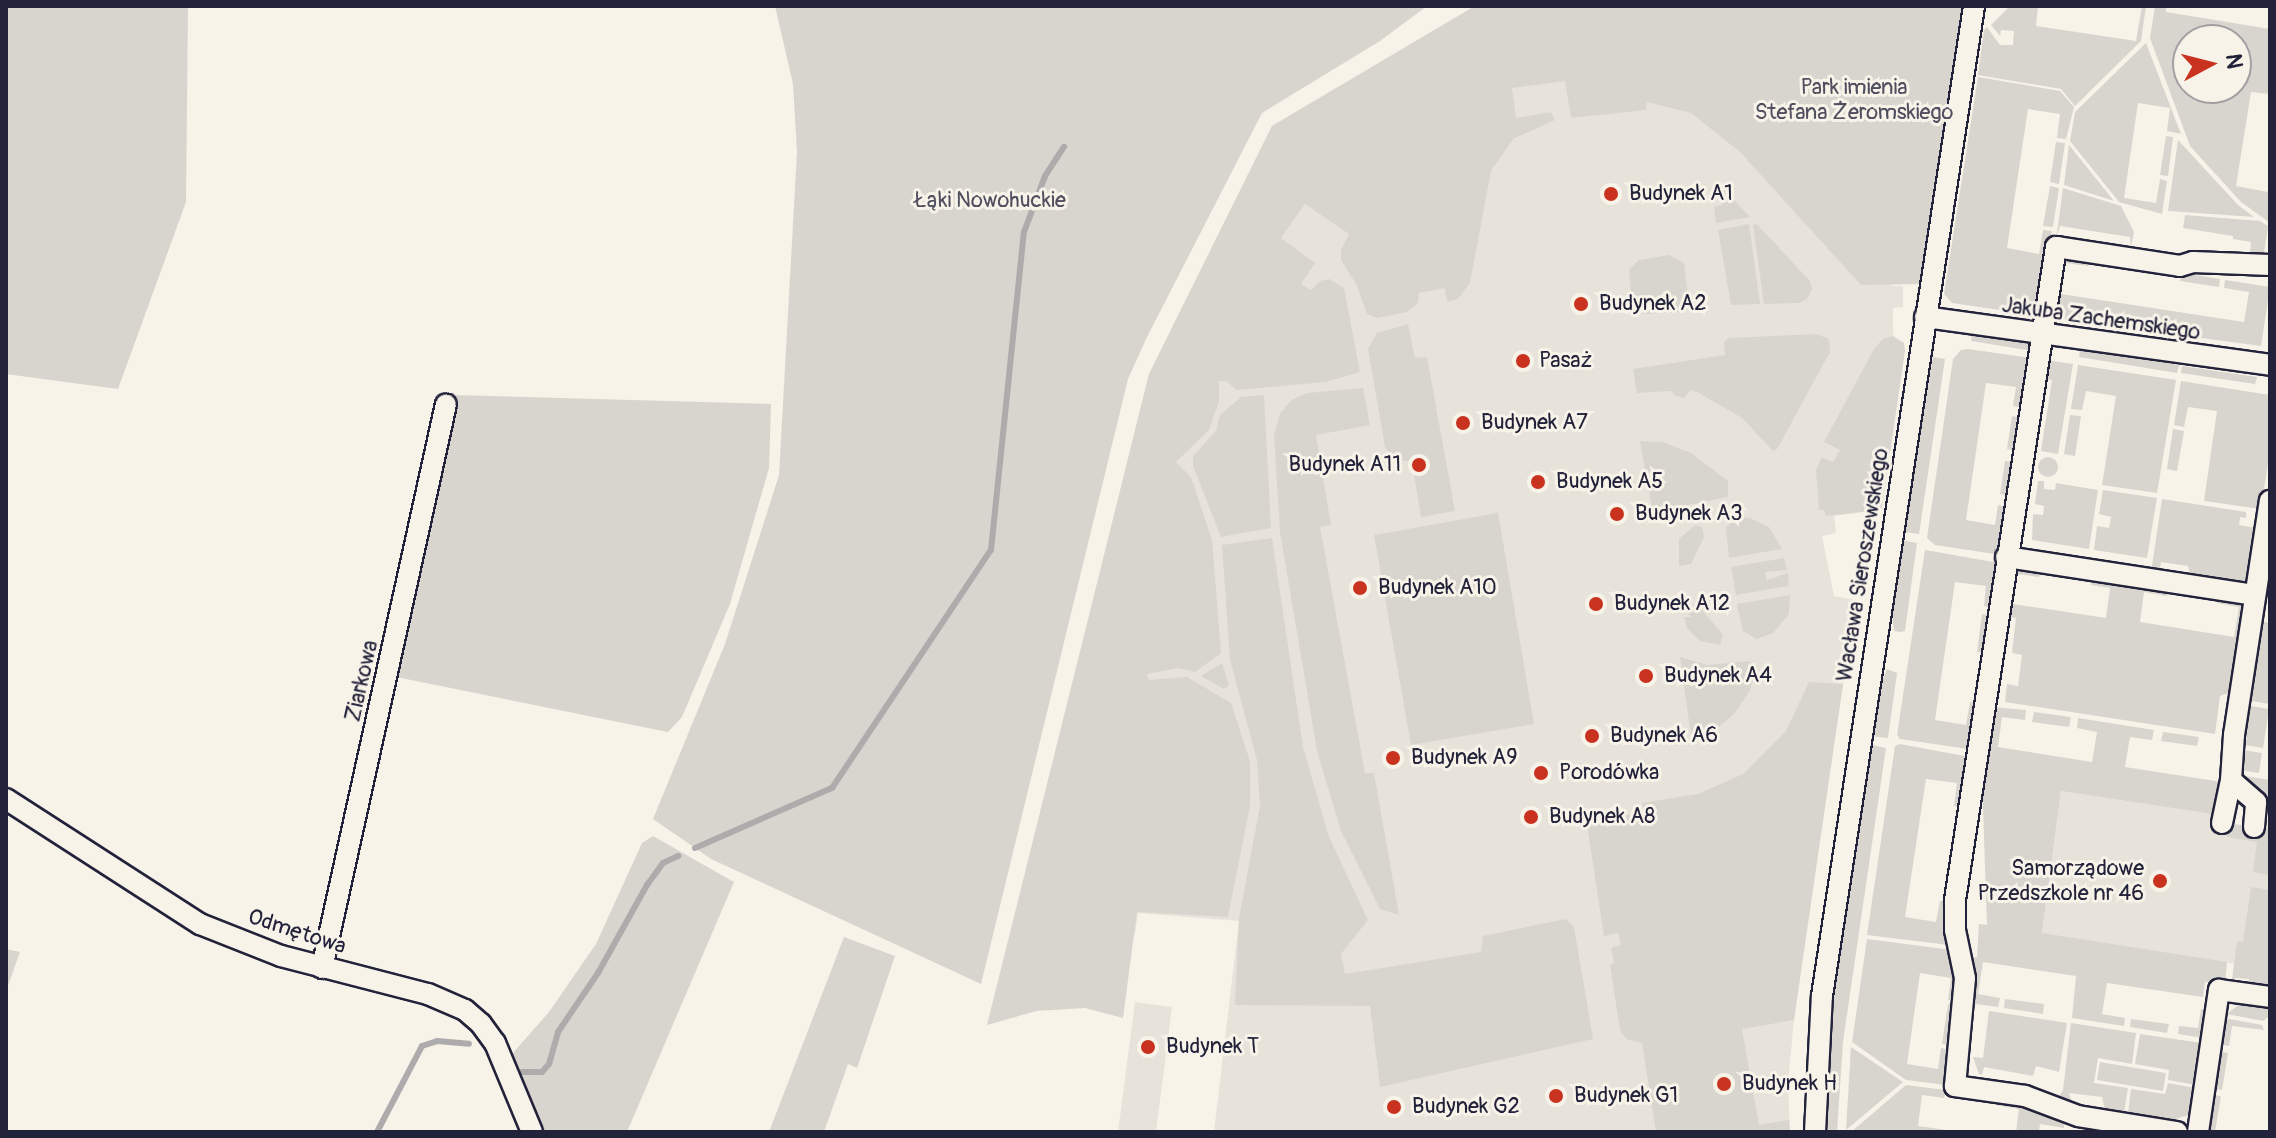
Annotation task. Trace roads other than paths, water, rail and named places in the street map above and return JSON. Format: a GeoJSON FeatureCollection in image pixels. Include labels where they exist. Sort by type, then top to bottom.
{"type":"FeatureCollection","features":[{"type":"Feature","properties":{"kind":"street","name":"Wacława Sieroszewskiego"},"geometry":{"type":"LineString","coordinates":[[1815,1132],[1822,996],[1974,6]]}},
{"type":"Feature","properties":{"kind":"street"},"geometry":{"type":"LineString","coordinates":[[2177,1132],[2078,1116],[2025,1096],[1955,1086],[1965,978],[1954,913],[2006,557],[2056,247],[2180,266],[2193,262],[2270,265]]}},
{"type":"Feature","properties":{"kind":"street","name":"Jakuba Zachemskiego"},"geometry":{"type":"LineString","coordinates":[[1925,317],[2270,365]]}},
{"type":"Feature","properties":{"kind":"street","name":"Ziarkowa"},"geometry":{"type":"LineString","coordinates":[[322,968],[446,404]]}},
{"type":"Feature","properties":{"kind":"street"},"geometry":{"type":"LineString","coordinates":[[2222,823],[2231,780],[2234,735],[2270,501]]}},
{"type":"Feature","properties":{"kind":"street"},"geometry":{"type":"LineString","coordinates":[[2006,557],[2255,595]]}},
{"type":"Feature","properties":{"kind":"street"},"geometry":{"type":"LineString","coordinates":[[2231,780],[2256,802],[2254,827]]}},
{"type":"Feature","properties":{"kind":"street","name":"Odmętowa"},"geometry":{"type":"LineString","coordinates":[[6,799],[187,918],[281,956],[428,994],[474,1016],[495,1043],[532,1132]]}},
{"type":"Feature","properties":{"kind":"street"},"geometry":{"type":"LineString","coordinates":[[2198,1132],[2219,990],[2270,997]]}},
{"type":"Feature","properties":{"kind":"waterway"},"geometry":{"type":"LineString","coordinates":[[695,848],[832,788],[991,550],[1024,232],[1045,176],[1064,147]]}},
{"type":"Feature","properties":{"kind":"waterway"},"geometry":{"type":"LineString","coordinates":[[522,1072],[542,1072],[549,1064],[558,1032],[598,973],[647,885],[663,863],[678,856]]}},
{"type":"Feature","properties":{"kind":"waterway"},"geometry":{"type":"LineString","coordinates":[[377,1132],[422,1046],[437,1041],[469,1044]]}},
{"type":"Feature","properties":{"kind":"place","name":"Budynek A1"},"geometry":{"type":"Point","coordinates":[1611,194]}},
{"type":"Feature","properties":{"kind":"place","name":"Budynek A2"},"geometry":{"type":"Point","coordinates":[1581,304]}},
{"type":"Feature","properties":{"kind":"place","name":"Pasaż"},"geometry":{"type":"Point","coordinates":[1523,361]}},
{"type":"Feature","properties":{"kind":"place","name":"Budynek A7"},"geometry":{"type":"Point","coordinates":[1463,423]}},
{"type":"Feature","properties":{"kind":"place","name":"Budynek A11"},"geometry":{"type":"Point","coordinates":[1419,465]}},
{"type":"Feature","properties":{"kind":"place","name":"Budynek A5"},"geometry":{"type":"Point","coordinates":[1538,482]}},
{"type":"Feature","properties":{"kind":"place","name":"Budynek A3"},"geometry":{"type":"Point","coordinates":[1617,514]}},
{"type":"Feature","properties":{"kind":"place","name":"Budynek A10"},"geometry":{"type":"Point","coordinates":[1360,588]}},
{"type":"Feature","properties":{"kind":"place","name":"Budynek A12"},"geometry":{"type":"Point","coordinates":[1596,604]}},
{"type":"Feature","properties":{"kind":"place","name":"Budynek A4"},"geometry":{"type":"Point","coordinates":[1646,676]}},
{"type":"Feature","properties":{"kind":"place","name":"Budynek A6"},"geometry":{"type":"Point","coordinates":[1592,736]}},
{"type":"Feature","properties":{"kind":"place","name":"Budynek A9"},"geometry":{"type":"Point","coordinates":[1393,758]}},
{"type":"Feature","properties":{"kind":"place","name":"Porodówka"},"geometry":{"type":"Point","coordinates":[1541,773]}},
{"type":"Feature","properties":{"kind":"place","name":"Budynek A8"},"geometry":{"type":"Point","coordinates":[1531,817]}},
{"type":"Feature","properties":{"kind":"place","name":"Samorządowe Przedszkole nr 46"},"geometry":{"type":"Point","coordinates":[2160,881]}},
{"type":"Feature","properties":{"kind":"place","name":"Budynek T"},"geometry":{"type":"Point","coordinates":[1148,1047]}},
{"type":"Feature","properties":{"kind":"place","name":"Budynek H"},"geometry":{"type":"Point","coordinates":[1724,1084]}},
{"type":"Feature","properties":{"kind":"place","name":"Budynek G1"},"geometry":{"type":"Point","coordinates":[1556,1096]}},
{"type":"Feature","properties":{"kind":"place","name":"Budynek G2"},"geometry":{"type":"Point","coordinates":[1394,1107]}},
{"type":"Feature","properties":{"kind":"park label","name":"Park imienia Stefana Żeromskiego"},"geometry":{"type":"Point","coordinates":[1854,100]}},
{"type":"Feature","properties":{"kind":"park label","name":"Łąki Nowohuckie"},"geometry":{"type":"Point","coordinates":[990,201]}}]}
